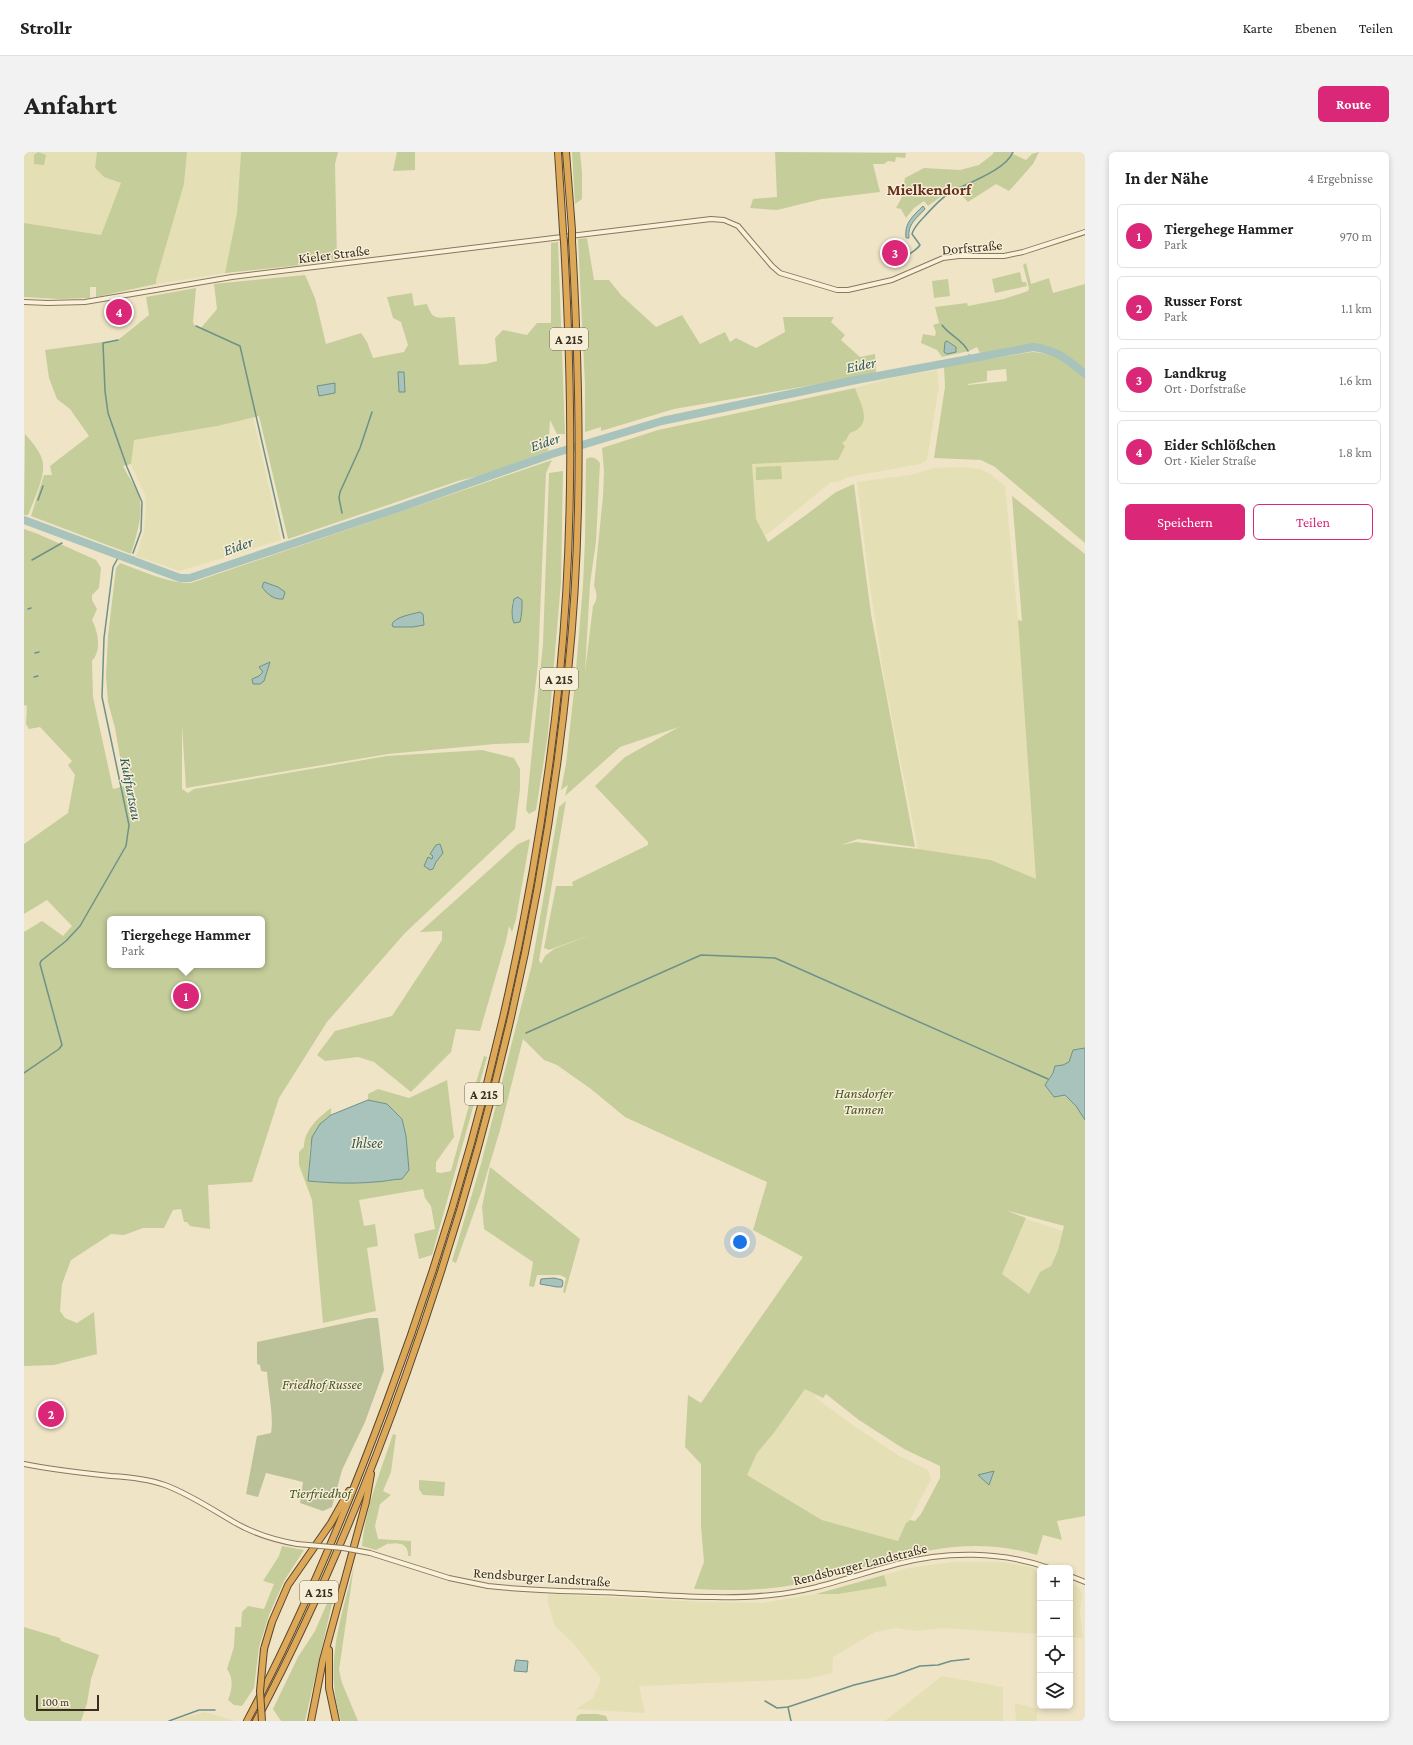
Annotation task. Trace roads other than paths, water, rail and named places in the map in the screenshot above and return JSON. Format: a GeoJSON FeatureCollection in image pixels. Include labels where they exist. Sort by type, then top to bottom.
{"type":"FeatureCollection","features":[{"type":"Feature","properties":{"kind":"highway","name":"A 215"},"geometry":{"type":"LineString","coordinates":[[247,1721],[296,1623],[367,1457],[427,1291],[450,1218],[480,1110],[521,934],[541,821],[553,734],[562,648],[569,549],[570,355],[558,152]]}},
{"type":"Feature","properties":{"kind":"highway","name":"A 215"},"geometry":{"type":"LineString","coordinates":[[256,1721],[314,1602],[374,1460],[434,1293],[473,1166],[520,979],[540,879],[551,813],[562,728],[577,549],[579,458],[578,354],[572,230],[566,152]]}},
{"type":"Feature","properties":{"kind":"highway"},"geometry":{"type":"LineString","coordinates":[[262,1721],[260,1691],[264,1649],[272,1622],[285,1590],[336,1514],[367,1457]]}},
{"type":"Feature","properties":{"kind":"highway"},"geometry":{"type":"LineString","coordinates":[[311,1721],[330,1636],[366,1502],[374,1460]]}},
{"type":"Feature","properties":{"kind":"highway"},"geometry":{"type":"LineString","coordinates":[[330,1636],[328,1677],[330,1699],[336,1721]]}},
{"type":"Feature","properties":{"kind":"street","name":"Dorfstraße"},"geometry":{"type":"LineString","coordinates":[[648,226],[711,218],[724,220],[738,226],[772,266],[780,273],[837,290],[848,290],[892,280],[943,258],[959,256],[1004,256],[1023,252],[1085,232]]}},
{"type":"Feature","properties":{"kind":"street","name":"Kieler Straße"},"geometry":{"type":"LineString","coordinates":[[24,302],[85,302],[232,277],[648,226]]}},
{"type":"Feature","properties":{"kind":"street","name":"Rendsburger Landstraße"},"geometry":{"type":"LineString","coordinates":[[24,1464],[64,1471],[122,1476],[156,1482],[194,1498],[255,1533],[273,1539],[297,1544],[343,1548],[370,1553],[449,1578],[491,1587],[725,1597],[771,1595],[825,1586],[911,1561],[952,1556],[1003,1557],[1037,1565]]}},
{"type":"Feature","properties":{"kind":"street"},"geometry":{"type":"LineString","coordinates":[[1073,1577],[1085,1582]]}},
{"type":"Feature","properties":{"kind":"water"},"geometry":{"type":"Polygon","coordinates":[[[923,206],[925,209],[911,225],[909,238],[906,238],[906,228],[908,224],[923,206]]]}},
{"type":"Feature","properties":{"kind":"water"},"geometry":{"type":"Polygon","coordinates":[[[947,341],[956,347],[956,352],[947,354],[944,352],[945,342],[947,341]]]}},
{"type":"Feature","properties":{"kind":"water"},"geometry":{"type":"Polygon","coordinates":[[[398,372],[404,372],[405,392],[399,392],[398,372]]]}},
{"type":"Feature","properties":{"kind":"water"},"geometry":{"type":"Polygon","coordinates":[[[335,383],[335,393],[319,396],[317,386],[335,383]]]}},
{"type":"Feature","properties":{"kind":"water"},"geometry":{"type":"Polygon","coordinates":[[[264,582],[278,587],[285,592],[283,599],[277,599],[268,594],[262,587],[264,582]]]}},
{"type":"Feature","properties":{"kind":"water"},"geometry":{"type":"Polygon","coordinates":[[[518,597],[522,600],[521,617],[520,622],[514,623],[512,615],[513,605],[514,599],[518,597]]]}},
{"type":"Feature","properties":{"kind":"water"},"geometry":{"type":"Polygon","coordinates":[[[420,612],[423,614],[424,625],[413,627],[393,627],[392,624],[397,619],[420,612]]]}},
{"type":"Feature","properties":{"kind":"water"},"geometry":{"type":"Polygon","coordinates":[[[270,662],[264,681],[260,684],[253,684],[252,679],[259,676],[263,672],[259,667],[270,662]]]}},
{"type":"Feature","properties":{"kind":"water"},"geometry":{"type":"Polygon","coordinates":[[[440,844],[443,853],[433,869],[430,870],[424,866],[428,857],[432,859],[433,856],[430,854],[436,845],[440,844]]]}},
{"type":"Feature","properties":{"kind":"water"},"geometry":{"type":"Polygon","coordinates":[[[1085,1048],[1085,1120],[1076,1106],[1065,1095],[1054,1097],[1045,1085],[1053,1073],[1055,1066],[1063,1065],[1069,1062],[1073,1050],[1085,1048]]]}},
{"type":"Feature","properties":{"kind":"water","name":"Ihlsee"},"geometry":{"type":"Polygon","coordinates":[[[368,1100],[387,1104],[402,1119],[406,1136],[409,1170],[402,1179],[381,1182],[333,1183],[308,1181],[312,1137],[320,1124],[331,1115],[368,1100]]]}},
{"type":"Feature","properties":{"kind":"water"},"geometry":{"type":"Polygon","coordinates":[[[554,1278],[562,1280],[562,1287],[540,1284],[541,1279],[554,1278]]]}},
{"type":"Feature","properties":{"kind":"water"},"geometry":{"type":"Polygon","coordinates":[[[994,1471],[989,1485],[978,1475],[994,1471]]]}},
{"type":"Feature","properties":{"kind":"water"},"geometry":{"type":"Polygon","coordinates":[[[516,1660],[528,1661],[527,1672],[514,1671],[516,1660]]]}},
{"type":"Feature","properties":{"kind":"waterway"},"geometry":{"type":"LineString","coordinates":[[905,262],[904,259],[920,245],[912,234],[914,229],[933,207],[951,192],[1003,165],[1013,152]]}},
{"type":"Feature","properties":{"kind":"waterway"},"geometry":{"type":"LineString","coordinates":[[942,325],[963,344],[968,351]]}},
{"type":"Feature","properties":{"kind":"waterway"},"geometry":{"type":"LineString","coordinates":[[196,326],[240,346],[284,538]]}},
{"type":"Feature","properties":{"kind":"waterway"},"geometry":{"type":"LineString","coordinates":[[118,340],[103,343],[105,391],[108,413],[127,467],[142,502],[141,531],[133,553]]}},
{"type":"Feature","properties":{"kind":"waterway","name":"Eider"},"geometry":{"type":"LineString","coordinates":[[24,520],[180,578],[190,578],[399,508],[552,454],[662,421],[856,380],[1033,347],[1049,350],[1061,356],[1085,374]]}},
{"type":"Feature","properties":{"kind":"waterway","name":"Eider"},"geometry":{"type":"LineString","coordinates":[[969,355],[970,359]]}},
{"type":"Feature","properties":{"kind":"waterway"},"geometry":{"type":"LineString","coordinates":[[342,513],[339,498],[340,492],[360,448],[372,412]]}},
{"type":"Feature","properties":{"kind":"waterway"},"geometry":{"type":"LineString","coordinates":[[38,500],[43,486]]}},
{"type":"Feature","properties":{"kind":"waterway"},"geometry":{"type":"LineString","coordinates":[[32,560],[62,543]]}},
{"type":"Feature","properties":{"kind":"waterway","name":"Kuhfurtsau"},"geometry":{"type":"LineString","coordinates":[[24,1073],[59,1049],[62,1045],[40,964],[41,961],[66,941],[80,926],[126,846],[129,825],[102,697],[104,638],[113,567],[119,556]]}},
{"type":"Feature","properties":{"kind":"waterway","name":"Eider"},"geometry":{"type":"LineString","coordinates":[[131,561],[133,557]]}},
{"type":"Feature","properties":{"kind":"waterway"},"geometry":{"type":"LineString","coordinates":[[35,653],[39,652]]}},
{"type":"Feature","properties":{"kind":"waterway"},"geometry":{"type":"LineString","coordinates":[[34,677],[38,676]]}},
{"type":"Feature","properties":{"kind":"waterway"},"geometry":{"type":"LineString","coordinates":[[526,1033],[701,955],[775,958],[1048,1079]]}},
{"type":"Feature","properties":{"kind":"waterway"},"geometry":{"type":"LineString","coordinates":[[765,1701],[777,1708],[788,1707],[854,1685],[895,1675],[920,1666],[938,1665],[951,1661],[969,1659]]}},
{"type":"Feature","properties":{"kind":"waterway"},"geometry":{"type":"LineString","coordinates":[[788,1707],[791,1721]]}},
{"type":"Feature","properties":{"kind":"waterway"},"geometry":{"type":"LineString","coordinates":[[169,1721],[199,1710],[215,1710]]}},
{"type":"Feature","properties":{"kind":"place","name":"Landkrug"},"geometry":{"type":"Point","coordinates":[895,253]}},
{"type":"Feature","properties":{"kind":"place","name":"Eider Schlößchen"},"geometry":{"type":"Point","coordinates":[119,312]}},
{"type":"Feature","properties":{"kind":"place","name":"Tiergehege Hammer"},"geometry":{"type":"Point","coordinates":[186,996]}},
{"type":"Feature","properties":{"kind":"place","name":"Russer Forst"},"geometry":{"type":"Point","coordinates":[51,1414]}},
{"type":"Feature","properties":{"kind":"district","name":"Mielkendorf"},"geometry":{"type":"Point","coordinates":[929,189]}},
{"type":"Feature","properties":{"kind":"park label","name":"Hansdorfer Tannen"},"geometry":{"type":"Point","coordinates":[864,1102]}},
{"type":"Feature","properties":{"kind":"park label","name":"Friedhof Russee"},"geometry":{"type":"Point","coordinates":[322,1384]}},
{"type":"Feature","properties":{"kind":"park label","name":"Tierfriedhof"},"geometry":{"type":"Point","coordinates":[320,1493]}}]}
